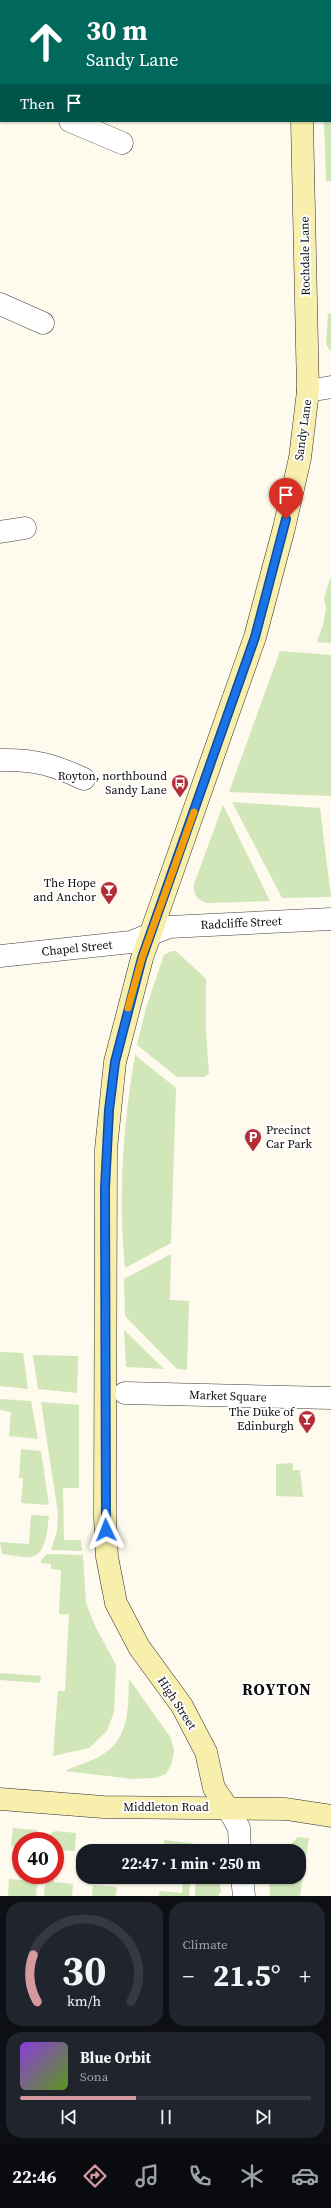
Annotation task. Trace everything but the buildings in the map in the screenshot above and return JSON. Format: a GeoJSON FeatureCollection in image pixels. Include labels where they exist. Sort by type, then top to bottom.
{"type":"FeatureCollection","features":[{"type":"Feature","properties":{"kind":"street"},"geometry":{"type":"LineString","coordinates":[[72,122],[122,143]]}},
{"type":"Feature","properties":{"kind":"street","name":"Rochdale Lane"},"geometry":{"type":"LineString","coordinates":[[302,122],[308,391]]}},
{"type":"Feature","properties":{"kind":"street"},"geometry":{"type":"LineString","coordinates":[[0,304],[44,323]]}},
{"type":"Feature","properties":{"kind":"street"},"geometry":{"type":"LineString","coordinates":[[308,391],[331,387]]}},
{"type":"Feature","properties":{"kind":"street","name":"Sandy Lane"},"geometry":{"type":"LineString","coordinates":[[105,1400],[105,1188],[109,1110],[115,1062],[127,1010],[142,958],[255,637],[290,503],[300,458],[308,391]]}},
{"type":"Feature","properties":{"kind":"street"},"geometry":{"type":"LineString","coordinates":[[0,532],[25,528]]}},
{"type":"Feature","properties":{"kind":"street"},"geometry":{"type":"LineString","coordinates":[[0,760],[26,759],[52,764],[84,779]]}},
{"type":"Feature","properties":{"kind":"street","name":"Radcliffe Street"},"geometry":{"type":"LineString","coordinates":[[152,932],[175,927],[331,919]]}},
{"type":"Feature","properties":{"kind":"street","name":"Chapel Street"},"geometry":{"type":"LineString","coordinates":[[0,956],[131,942],[152,932]]}},
{"type":"Feature","properties":{"kind":"street","name":"Market Square"},"geometry":{"type":"LineString","coordinates":[[126,1393],[331,1398]]}},
{"type":"Feature","properties":{"kind":"street","name":"High Street"},"geometry":{"type":"LineString","coordinates":[[105,1400],[107,1557],[116,1603],[139,1647],[182,1706],[206,1752],[214,1788],[227,1807]]}},
{"type":"Feature","properties":{"kind":"street","name":"Middleton Road"},"geometry":{"type":"LineString","coordinates":[[0,1799],[103,1807],[227,1807],[286,1809],[331,1816]]}},
{"type":"Feature","properties":{"kind":"street"},"geometry":{"type":"LineString","coordinates":[[227,1807],[239,1828],[240,1844]]}},
{"type":"Feature","properties":{"kind":"street"},"geometry":{"type":"LineString","coordinates":[[243,1884],[244,1896]]}},
{"type":"Feature","properties":{"kind":"green space"},"geometry":{"type":"Polygon","coordinates":[[[324,122],[331,122],[331,181],[326,181],[324,122]]]}},
{"type":"Feature","properties":{"kind":"green space"},"geometry":{"type":"Polygon","coordinates":[[[328,313],[331,314],[331,352],[326,344],[328,313]]]}},
{"type":"Feature","properties":{"kind":"green space"},"geometry":{"type":"Polygon","coordinates":[[[331,576],[331,643],[317,642],[323,625],[326,608],[324,598],[331,576]]]}},
{"type":"Feature","properties":{"kind":"green space"},"geometry":{"type":"Polygon","coordinates":[[[280,651],[331,655],[331,796],[229,792],[280,651]]]}},
{"type":"Feature","properties":{"kind":"green space"},"geometry":{"type":"Polygon","coordinates":[[[232,802],[320,808],[331,897],[282,898],[232,802]]]}},
{"type":"Feature","properties":{"kind":"green space"},"geometry":{"type":"Polygon","coordinates":[[[223,805],[270,901],[207,903],[198,899],[195,894],[194,884],[223,805]]]}},
{"type":"Feature","properties":{"kind":"green space"},"geometry":{"type":"Polygon","coordinates":[[[172,951],[176,951],[206,979],[206,1032],[209,1073],[205,1077],[177,1077],[137,1045],[146,1008],[164,955],[172,951]]]}},
{"type":"Feature","properties":{"kind":"green space"},"geometry":{"type":"Polygon","coordinates":[[[135,1055],[176,1088],[171,1243],[125,1268],[122,1215],[123,1162],[127,1108],[135,1055]]]}},
{"type":"Feature","properties":{"kind":"green space"},"geometry":{"type":"Polygon","coordinates":[[[171,1254],[170,1300],[189,1301],[187,1370],[177,1369],[125,1316],[124,1279],[171,1254]]]}},
{"type":"Feature","properties":{"kind":"green space"},"geometry":{"type":"Polygon","coordinates":[[[124,1330],[164,1369],[126,1367],[124,1330]]]}},
{"type":"Feature","properties":{"kind":"green space"},"geometry":{"type":"Polygon","coordinates":[[[0,1352],[23,1353],[28,1389],[0,1386],[0,1352]]]}},
{"type":"Feature","properties":{"kind":"green space"},"geometry":{"type":"Polygon","coordinates":[[[33,1355],[78,1356],[77,1393],[38,1389],[33,1355]]]}},
{"type":"Feature","properties":{"kind":"green space"},"geometry":{"type":"Polygon","coordinates":[[[0,1399],[31,1401],[38,1439],[9,1436],[11,1412],[0,1410],[0,1399]]]}},
{"type":"Feature","properties":{"kind":"green space"},"geometry":{"type":"Polygon","coordinates":[[[41,1402],[79,1405],[79,1488],[63,1488],[64,1540],[81,1540],[82,1551],[51,1550],[57,1531],[58,1513],[41,1402]]]}},
{"type":"Feature","properties":{"kind":"green space"},"geometry":{"type":"Polygon","coordinates":[[[21,1449],[41,1451],[49,1505],[21,1503],[23,1478],[19,1478],[21,1449]]]}},
{"type":"Feature","properties":{"kind":"green space"},"geometry":{"type":"Polygon","coordinates":[[[293,1463],[293,1470],[300,1470],[303,1497],[276,1496],[276,1464],[293,1463]]]}},
{"type":"Feature","properties":{"kind":"green space"},"geometry":{"type":"Polygon","coordinates":[[[31,1515],[49,1516],[47,1534],[40,1551],[31,1557],[2,1554],[0,1542],[29,1544],[31,1515]]]}},
{"type":"Feature","properties":{"kind":"green space"},"geometry":{"type":"Polygon","coordinates":[[[47,1554],[83,1555],[86,1603],[95,1626],[116,1665],[114,1712],[107,1731],[89,1748],[53,1756],[58,1691],[65,1691],[69,1614],[59,1614],[61,1570],[51,1569],[51,1564],[41,1563],[41,1560],[47,1554]]]}},
{"type":"Feature","properties":{"kind":"green space"},"geometry":{"type":"Polygon","coordinates":[[[0,1673],[41,1676],[40,1683],[0,1680],[0,1673]]]}},
{"type":"Feature","properties":{"kind":"green space"},"geometry":{"type":"Polygon","coordinates":[[[129,1679],[171,1738],[174,1750],[172,1763],[166,1774],[155,1778],[133,1779],[65,1771],[101,1756],[113,1746],[119,1738],[128,1709],[129,1679]]]}},
{"type":"Feature","properties":{"kind":"green space"},"geometry":{"type":"Polygon","coordinates":[[[13,1828],[36,1830],[38,1832],[13,1832],[13,1828]]]}},
{"type":"Feature","properties":{"kind":"green space"},"geometry":{"type":"Polygon","coordinates":[[[55,1831],[76,1833],[75,1851],[64,1850],[64,1832],[54,1832],[55,1831]]]}},
{"type":"Feature","properties":{"kind":"green space"},"geometry":{"type":"Polygon","coordinates":[[[298,1837],[309,1838],[306,1857],[306,1844],[291,1844],[298,1837]]]}},
{"type":"Feature","properties":{"kind":"green space"},"geometry":{"type":"Polygon","coordinates":[[[164,1840],[193,1843],[193,1844],[164,1844],[164,1840]]]}},
{"type":"Feature","properties":{"kind":"green space"},"geometry":{"type":"Polygon","coordinates":[[[9,1879],[12,1879],[12,1884],[37,1884],[36,1896],[8,1896],[9,1879]]]}},
{"type":"Feature","properties":{"kind":"green space"},"geometry":{"type":"Polygon","coordinates":[[[45,1884],[73,1884],[72,1896],[44,1896],[45,1884]]]}},
{"type":"Feature","properties":{"kind":"green space"},"geometry":{"type":"Polygon","coordinates":[[[183,1884],[190,1884],[189,1896],[159,1896],[160,1891],[182,1893],[183,1884]]]}},
{"type":"Feature","properties":{"kind":"green space"},"geometry":{"type":"Polygon","coordinates":[[[196,1884],[220,1884],[221,1891],[218,1896],[195,1896],[196,1884]]]}},
{"type":"Feature","properties":{"kind":"green space"},"geometry":{"type":"Polygon","coordinates":[[[269,1884],[302,1884],[300,1896],[270,1896],[269,1884]]]}},
{"type":"Feature","properties":{"kind":"green space"},"geometry":{"type":"Polygon","coordinates":[[[93,1885],[117,1887],[116,1896],[92,1896],[93,1885]]]}},
{"type":"Feature","properties":{"kind":"slow traffic"},"geometry":{"type":"LineString","coordinates":[[128,1008],[142,958],[194,812]]}},
{"type":"Feature","properties":{"kind":"place","name":"Royton, northbound Sandy Lane"},"geometry":{"type":"Point","coordinates":[180,798]}},
{"type":"Feature","properties":{"kind":"place","name":"The Hope and Anchor"},"geometry":{"type":"Point","coordinates":[109,905]}},
{"type":"Feature","properties":{"kind":"place","name":"Precinct Car Park"},"geometry":{"type":"Point","coordinates":[253,1152]}},
{"type":"Feature","properties":{"kind":"place","name":"The Duke of Edinburgh"},"geometry":{"type":"Point","coordinates":[307,1434]}},
{"type":"Feature","properties":{"kind":"district","name":"ROYTON"},"geometry":{"type":"Point","coordinates":[277,1689]}},
{"type":"Feature","properties":{"kind":"route"},"geometry":{"type":"LineString","coordinates":[[106,1530],[105,1188],[109,1110],[115,1062],[127,1010],[142,958],[255,637],[286,519]]}}]}
